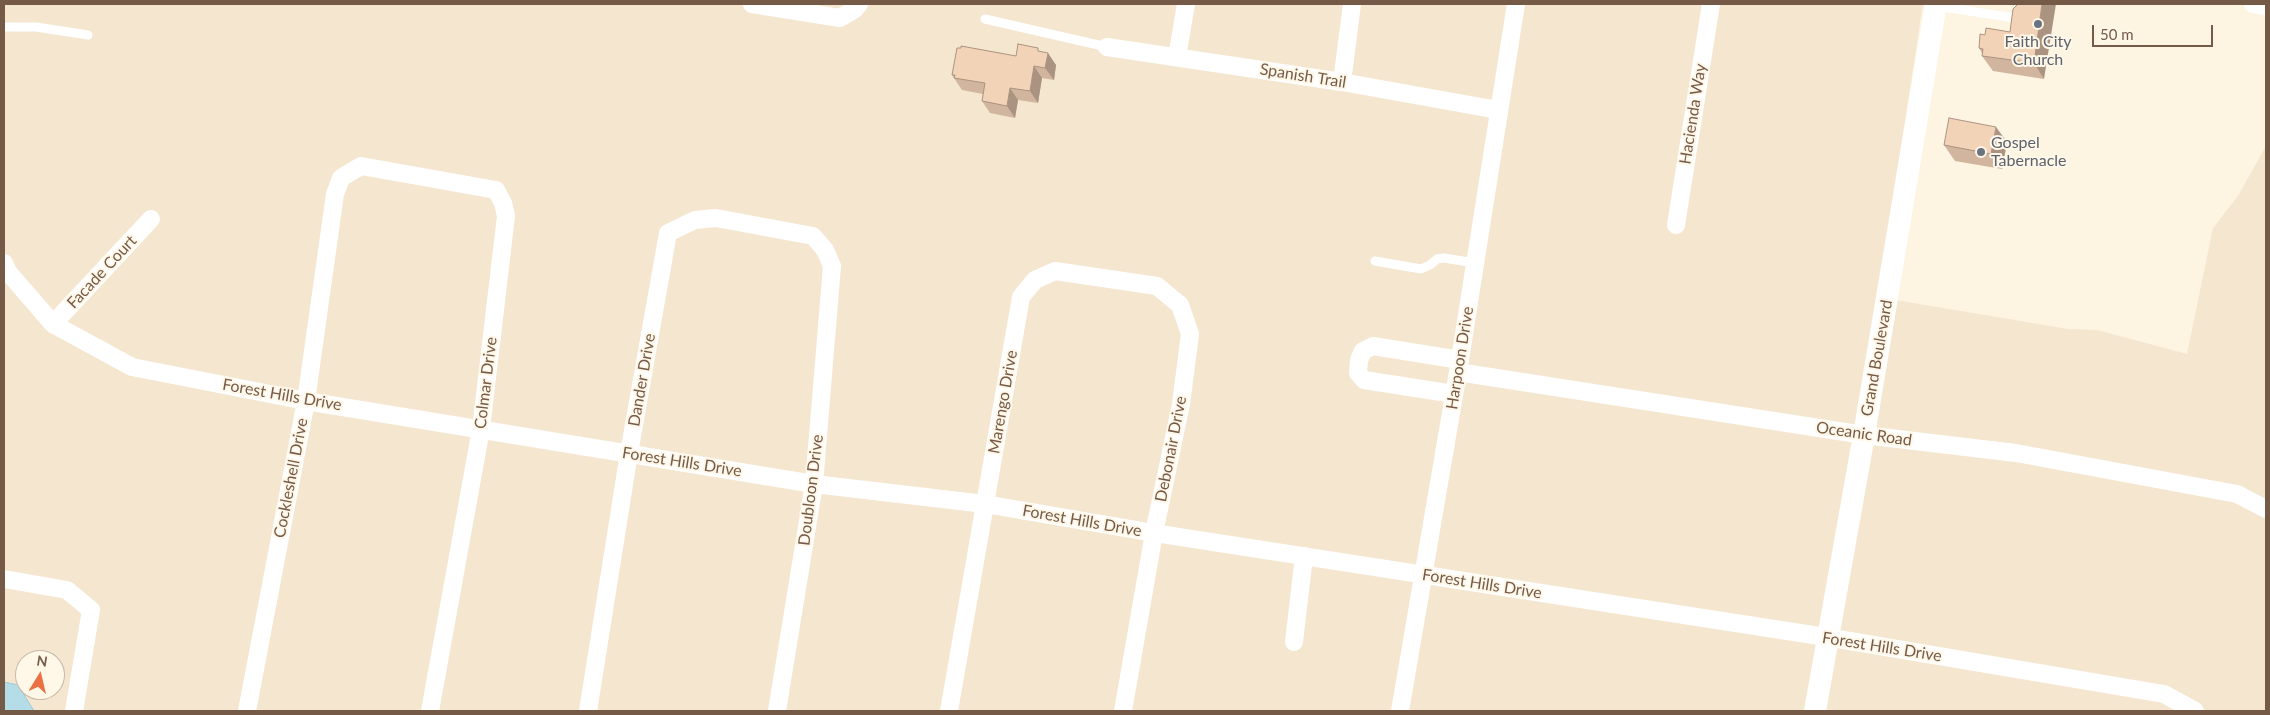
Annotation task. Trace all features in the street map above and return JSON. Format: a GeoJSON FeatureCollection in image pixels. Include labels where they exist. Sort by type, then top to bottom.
{"type":"FeatureCollection","features":[{"type":"Feature","properties":{"kind":"street"},"geometry":{"type":"LineString","coordinates":[[752,4],[840,18],[857,6]]}},
{"type":"Feature","properties":{"kind":"street"},"geometry":{"type":"LineString","coordinates":[[1177,57],[1186,4]]}},
{"type":"Feature","properties":{"kind":"street"},"geometry":{"type":"LineString","coordinates":[[1342,82],[1352,4]]}},
{"type":"Feature","properties":{"kind":"street","name":"Harpoon Drive"},"geometry":{"type":"LineString","coordinates":[[1400,711],[1459,366],[1516,4]]}},
{"type":"Feature","properties":{"kind":"street","name":"Hacienda Way"},"geometry":{"type":"LineString","coordinates":[[1676,225],[1711,4]]}},
{"type":"Feature","properties":{"kind":"street"},"geometry":{"type":"LineString","coordinates":[[2253,4],[2266,6]]}},
{"type":"Feature","properties":{"kind":"street","name":"Grand Boulevard"},"geometry":{"type":"LineString","coordinates":[[1815,711],[1826,637],[1864,435],[1936,5]]}},
{"type":"Feature","properties":{"kind":"street","name":"Spanish Trail"},"geometry":{"type":"LineString","coordinates":[[1107,47],[1342,82],[1498,110]]}},
{"type":"Feature","properties":{"kind":"street","name":"Cockleshell Drive"},"geometry":{"type":"LineString","coordinates":[[247,711],[306,400],[335,194],[341,178],[362,166]]}},
{"type":"Feature","properties":{"kind":"street","name":"Colmar Drive"},"geometry":{"type":"LineString","coordinates":[[362,166],[496,190],[503,203],[506,216],[481,429],[430,711]]}},
{"type":"Feature","properties":{"kind":"street","name":"Dander Drive"},"geometry":{"type":"LineString","coordinates":[[588,711],[629,453],[668,233],[695,220],[716,218],[813,236],[826,250],[832,266]]}},
{"type":"Feature","properties":{"kind":"street","name":"Facade Court"},"geometry":{"type":"LineString","coordinates":[[53,324],[151,219]]}},
{"type":"Feature","properties":{"kind":"street","name":"Forest Hills Drive"},"geometry":{"type":"LineString","coordinates":[[4,263],[8,272],[53,324],[132,367],[306,400],[814,484],[985,504],[1154,533],[1826,637],[2164,694],[2195,711]]}},
{"type":"Feature","properties":{"kind":"street","name":"Doubloon Drive"},"geometry":{"type":"LineString","coordinates":[[777,711],[814,484],[832,266]]}},
{"type":"Feature","properties":{"kind":"street","name":"Marengo Drive"},"geometry":{"type":"LineString","coordinates":[[949,711],[1021,297],[1036,280],[1055,271],[1157,286],[1180,305],[1190,334]]}},
{"type":"Feature","properties":{"kind":"street","name":"Debonair Drive"},"geometry":{"type":"LineString","coordinates":[[1123,711],[1154,533],[1180,404],[1190,334]]}},
{"type":"Feature","properties":{"kind":"street","name":"Oceanic Road"},"geometry":{"type":"LineString","coordinates":[[1454,394],[1364,380],[1358,373],[1359,360],[1363,351],[1373,346],[1459,366],[1864,435],[2016,453],[2237,494],[2266,508]]}},
{"type":"Feature","properties":{"kind":"street"},"geometry":{"type":"LineString","coordinates":[[1294,642],[1304,556]]}},
{"type":"Feature","properties":{"kind":"street"},"geometry":{"type":"LineString","coordinates":[[4,579],[67,590],[91,610],[74,711]]}},
{"type":"Feature","properties":{"kind":"lane"},"geometry":{"type":"LineString","coordinates":[[1936,5],[2022,19]]}},
{"type":"Feature","properties":{"kind":"lane"},"geometry":{"type":"LineString","coordinates":[[985,19],[1107,47]]}},
{"type":"Feature","properties":{"kind":"lane"},"geometry":{"type":"LineString","coordinates":[[4,27],[36,26],[88,35]]}},
{"type":"Feature","properties":{"kind":"lane"},"geometry":{"type":"LineString","coordinates":[[1375,261],[1421,269],[1444,258],[1475,262]]}},
{"type":"Feature","properties":{"kind":"shaded area"},"geometry":{"type":"Polygon","coordinates":[[[4,4],[1923,4],[1814,711],[4,711],[4,4]]]}},
{"type":"Feature","properties":{"kind":"shaded area"},"geometry":{"type":"Polygon","coordinates":[[[2266,146],[2266,711],[1823,711],[1895,300],[2068,329],[2097,330],[2187,354],[2213,228],[2238,196],[2266,146]]]}},
{"type":"Feature","properties":{"kind":"water"},"geometry":{"type":"Polygon","coordinates":[[[4,682],[15,684],[15,700],[27,700],[34,711],[4,711],[4,682]]]}},
{"type":"Feature","properties":{"kind":"building"},"geometry":{"type":"Polygon","coordinates":[[[2017,4],[2042,4],[2034,63],[1982,56],[1983,49],[1979,48],[1980,34],[1985,35],[1986,28],[2010,32],[2013,9],[2017,4]]]}},
{"type":"Feature","properties":{"kind":"building"},"geometry":{"type":"Polygon","coordinates":[[[1018,44],[1038,48],[1038,51],[1048,53],[1045,68],[1034,66],[1030,91],[1010,88],[1007,106],[982,101],[985,83],[954,78],[955,75],[952,75],[957,48],[961,48],[961,46],[1016,56],[1018,44]]]}},
{"type":"Feature","properties":{"kind":"building"},"geometry":{"type":"Polygon","coordinates":[[[1949,118],[1996,127],[1991,154],[1944,145],[1949,118]]]}},
{"type":"Feature","properties":{"kind":"place","name":"Faith City Church"},"geometry":{"type":"Point","coordinates":[2038,24]}},
{"type":"Feature","properties":{"kind":"place","name":"Gospel Tabernacle"},"geometry":{"type":"Point","coordinates":[1981,152]}}]}
